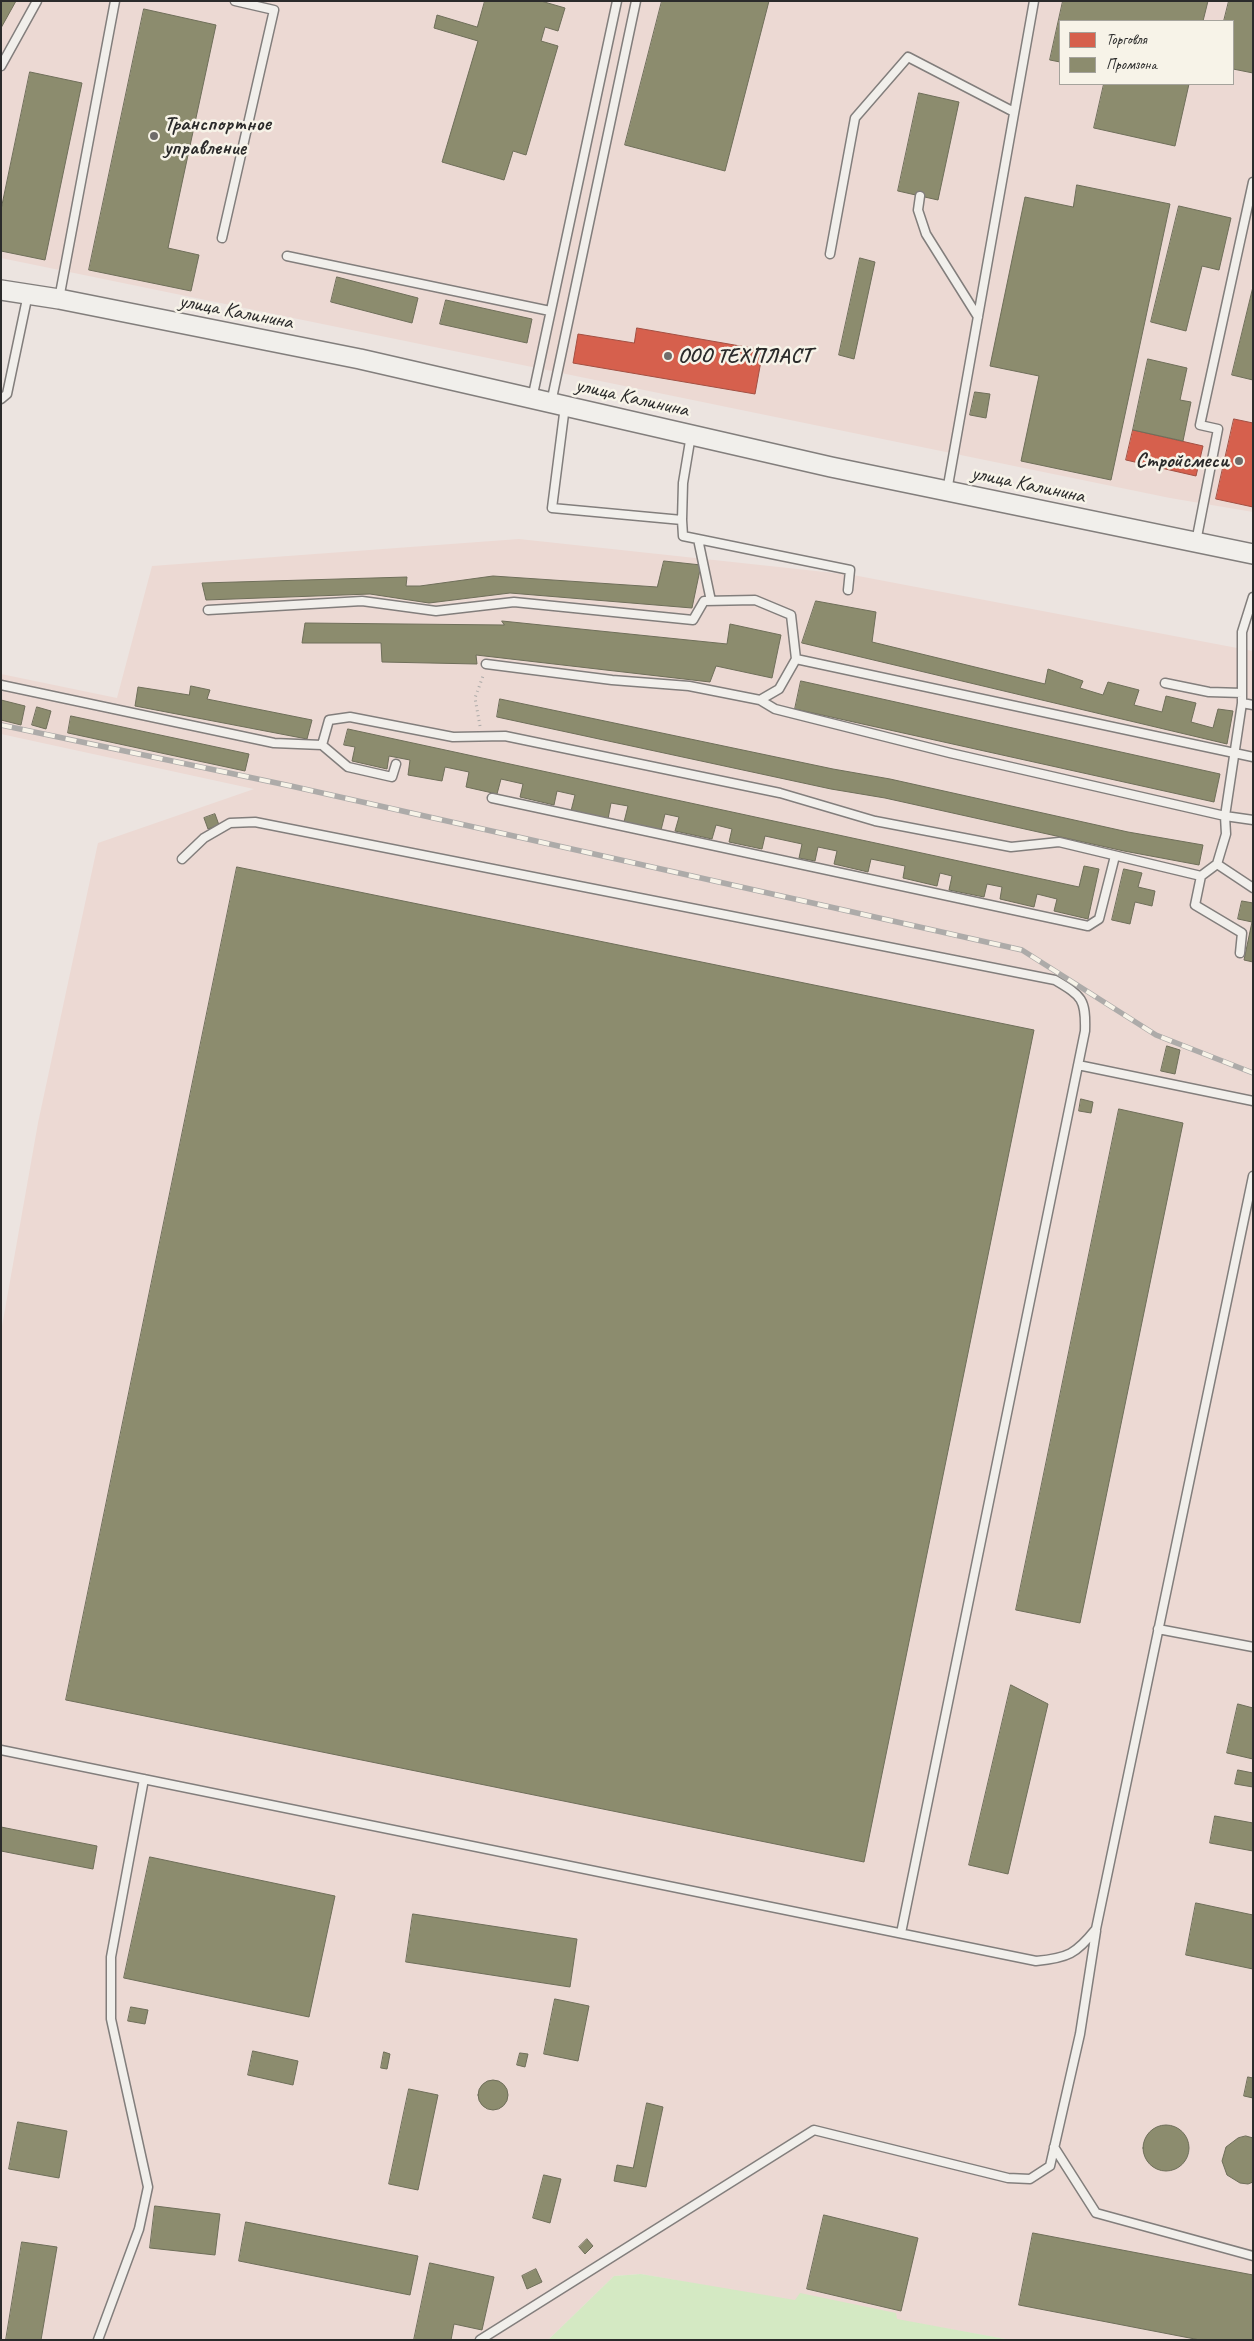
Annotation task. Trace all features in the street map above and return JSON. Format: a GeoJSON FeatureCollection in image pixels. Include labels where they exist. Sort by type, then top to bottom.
{"type":"FeatureCollection","features":[{"type":"Feature","properties":{"kind":"street","name":"улица Калинина"},"geometry":{"type":"LineString","coordinates":[[1,290],[59,299],[360,359],[691,435],[947,491],[1253,554]]}},
{"type":"Feature","properties":{"kind":"lane"},"geometry":{"type":"LineString","coordinates":[[1,66],[37,1]]}},
{"type":"Feature","properties":{"kind":"lane"},"geometry":{"type":"LineString","coordinates":[[59,299],[115,1]]}},
{"type":"Feature","properties":{"kind":"lane"},"geometry":{"type":"LineString","coordinates":[[222,238],[274,10],[235,1]]}},
{"type":"Feature","properties":{"kind":"lane"},"geometry":{"type":"LineString","coordinates":[[532,398],[617,1]]}},
{"type":"Feature","properties":{"kind":"lane"},"geometry":{"type":"LineString","coordinates":[[636,1],[558,404],[552,508],[682,520]]}},
{"type":"Feature","properties":{"kind":"lane"},"geometry":{"type":"LineString","coordinates":[[947,491],[1034,1]]}},
{"type":"Feature","properties":{"kind":"lane"},"geometry":{"type":"LineString","coordinates":[[830,254],[855,118],[908,57],[1014,112]]}},
{"type":"Feature","properties":{"kind":"lane"},"geometry":{"type":"LineString","coordinates":[[1196,542],[1218,429],[1200,425],[1253,182]]}},
{"type":"Feature","properties":{"kind":"lane"},"geometry":{"type":"LineString","coordinates":[[920,196],[918,210],[926,234],[978,317]]}},
{"type":"Feature","properties":{"kind":"lane"},"geometry":{"type":"LineString","coordinates":[[287,256],[550,312]]}},
{"type":"Feature","properties":{"kind":"lane"},"geometry":{"type":"LineString","coordinates":[[1,399],[7,394],[28,294]]}},
{"type":"Feature","properties":{"kind":"lane"},"geometry":{"type":"LineString","coordinates":[[691,435],[683,482],[683,536],[850,570],[848,590]]}},
{"type":"Feature","properties":{"kind":"lane"},"geometry":{"type":"LineString","coordinates":[[698,539],[711,601]]}},
{"type":"Feature","properties":{"kind":"lane"},"geometry":{"type":"LineString","coordinates":[[1240,953],[1242,933],[1194,905],[1201,876],[1217,864],[1226,834],[1225,816],[1242,703],[1242,632],[1253,597]]}},
{"type":"Feature","properties":{"kind":"lane"},"geometry":{"type":"LineString","coordinates":[[208,610],[362,602],[436,611],[514,602],[694,620],[704,601],[755,600],[792,615],[796,659],[779,689],[760,700]]}},
{"type":"Feature","properties":{"kind":"lane"},"geometry":{"type":"LineString","coordinates":[[796,659],[1253,757]]}},
{"type":"Feature","properties":{"kind":"lane"},"geometry":{"type":"LineString","coordinates":[[486,664],[612,680],[689,686],[760,700],[775,709],[932,749],[1225,816],[1253,820]]}},
{"type":"Feature","properties":{"kind":"lane"},"geometry":{"type":"LineString","coordinates":[[1165,683],[1209,692],[1242,693]]}},
{"type":"Feature","properties":{"kind":"lane"},"geometry":{"type":"LineString","coordinates":[[1,685],[274,743],[322,745],[348,767],[392,777],[396,764]]}},
{"type":"Feature","properties":{"kind":"lane"},"geometry":{"type":"LineString","coordinates":[[1242,703],[1253,705]]}},
{"type":"Feature","properties":{"kind":"lane"},"geometry":{"type":"LineString","coordinates":[[322,745],[329,720],[350,717],[453,737],[504,736],[751,787],[875,821],[1002,845],[1012,846],[1059,842],[1201,876]]}},
{"type":"Feature","properties":{"kind":"lane"},"geometry":{"type":"LineString","coordinates":[[492,798],[1088,926],[1099,919],[1115,856]]}},
{"type":"Feature","properties":{"kind":"lane"},"geometry":{"type":"LineString","coordinates":[[182,859],[204,838],[230,823],[255,822],[1055,980],[1076,992],[1086,1009],[1085,1031],[901,1934]]}},
{"type":"Feature","properties":{"kind":"lane"},"geometry":{"type":"LineString","coordinates":[[1217,864],[1253,888]]}},
{"type":"Feature","properties":{"kind":"lane"},"geometry":{"type":"LineString","coordinates":[[1078,1065],[1253,1101]]}},
{"type":"Feature","properties":{"kind":"lane"},"geometry":{"type":"LineString","coordinates":[[480,2340],[814,2130],[1008,2178],[1030,2179],[1050,2166],[1080,2034],[1096,1929],[1253,1176]]}},
{"type":"Feature","properties":{"kind":"lane"},"geometry":{"type":"LineString","coordinates":[[1158,1629],[1253,1647]]}},
{"type":"Feature","properties":{"kind":"lane"},"geometry":{"type":"LineString","coordinates":[[1,1750],[1036,1961],[1057,1959],[1080,1949],[1096,1929]]}},
{"type":"Feature","properties":{"kind":"lane"},"geometry":{"type":"LineString","coordinates":[[98,2340],[139,2229],[148,2188],[111,2019],[111,1957],[144,1779]]}},
{"type":"Feature","properties":{"kind":"lane"},"geometry":{"type":"LineString","coordinates":[[1054,2147],[1096,2213],[1253,2256]]}},
{"type":"Feature","properties":{"kind":"path"},"geometry":{"type":"LineString","coordinates":[[482,736],[475,698],[486,664]]}},
{"type":"Feature","properties":{"kind":"shaded area"},"geometry":{"type":"Polygon","coordinates":[[[1,1],[1253,1],[1253,512],[1170,498],[1,258],[1,1]]]}},
{"type":"Feature","properties":{"kind":"shaded area"},"geometry":{"type":"Polygon","coordinates":[[[519,539],[853,575],[1253,651],[1253,2340],[1011,2340],[641,2274],[614,2276],[548,2340],[1,2340],[1,1332],[38,1123],[98,843],[254,789],[1,734],[1,674],[117,698],[152,566],[519,539]]]}},
{"type":"Feature","properties":{"kind":"green space"},"geometry":{"type":"Polygon","coordinates":[[[641,2274],[795,2300],[800,2293],[896,2313],[897,2319],[1011,2340],[548,2340],[614,2276],[641,2274]]]}},
{"type":"Feature","properties":{"kind":"building: Торговля","name":"ООО ТЕХПЛАСТ"},"geometry":{"type":"Polygon","coordinates":[[[637,328],[763,350],[755,394],[573,363],[578,334],[634,343],[637,328]]]}},
{"type":"Feature","properties":{"kind":"building: Торговля","name":"Стройсмеси"},"geometry":{"type":"Polygon","coordinates":[[[1234,419],[1253,423],[1253,507],[1216,499],[1234,419]]]}},
{"type":"Feature","properties":{"kind":"building: Торговля"},"geometry":{"type":"Polygon","coordinates":[[[1133,430],[1203,446],[1196,476],[1126,460],[1133,430]]]}},
{"type":"Feature","properties":{"kind":"building: Промзона"},"geometry":{"type":"Polygon","coordinates":[[[1,1],[16,1],[1,28],[1,1]]]}},
{"type":"Feature","properties":{"kind":"building: Промзона"},"geometry":{"type":"Polygon","coordinates":[[[485,1],[541,1],[565,8],[558,31],[545,27],[541,41],[558,46],[526,155],[513,151],[504,180],[442,162],[478,41],[434,28],[437,15],[477,27],[485,1]]]}},
{"type":"Feature","properties":{"kind":"building: Промзона"},"geometry":{"type":"Polygon","coordinates":[[[662,1],[769,1],[725,171],[625,145],[662,1]]]}},
{"type":"Feature","properties":{"kind":"building: Промзона"},"geometry":{"type":"Polygon","coordinates":[[[1063,1],[1208,1],[1203,20],[1059,20],[1059,62],[1050,60],[1063,1]]]}},
{"type":"Feature","properties":{"kind":"building: Промзона"},"geometry":{"type":"Polygon","coordinates":[[[1229,1],[1253,1],[1253,73],[1234,69],[1234,20],[1224,20],[1229,1]]]}},
{"type":"Feature","properties":{"kind":"building: Промзона","name":"Транспортное управление"},"geometry":{"type":"Polygon","coordinates":[[[144,9],[216,25],[168,248],[199,255],[191,291],[89,270],[144,9]]]}},
{"type":"Feature","properties":{"kind":"building: Промзона"},"geometry":{"type":"Polygon","coordinates":[[[30,72],[82,83],[45,260],[1,251],[1,210],[30,72]]]}},
{"type":"Feature","properties":{"kind":"building: Промзона"},"geometry":{"type":"Polygon","coordinates":[[[1104,85],[1189,85],[1175,146],[1094,128],[1104,85]]]}},
{"type":"Feature","properties":{"kind":"building: Промзона"},"geometry":{"type":"Polygon","coordinates":[[[919,93],[959,102],[938,200],[898,191],[919,93]]]}},
{"type":"Feature","properties":{"kind":"building: Промзона"},"geometry":{"type":"Polygon","coordinates":[[[1077,185],[1170,204],[1111,480],[1021,461],[1039,376],[990,366],[1025,197],[1073,207],[1077,185]]]}},
{"type":"Feature","properties":{"kind":"building: Промзона"},"geometry":{"type":"Polygon","coordinates":[[[1179,206],[1231,218],[1219,270],[1202,266],[1186,331],[1151,322],[1179,206]]]}},
{"type":"Feature","properties":{"kind":"building: Промзона"},"geometry":{"type":"Polygon","coordinates":[[[860,258],[875,262],[854,359],[839,355],[860,258]]]}},
{"type":"Feature","properties":{"kind":"building: Промзона"},"geometry":{"type":"Polygon","coordinates":[[[337,277],[418,298],[412,323],[331,302],[337,277]]]}},
{"type":"Feature","properties":{"kind":"building: Промзона"},"geometry":{"type":"Polygon","coordinates":[[[1253,287],[1253,380],[1232,375],[1253,287]]]}},
{"type":"Feature","properties":{"kind":"building: Промзона"},"geometry":{"type":"Polygon","coordinates":[[[446,300],[532,319],[527,343],[440,324],[446,300]]]}},
{"type":"Feature","properties":{"kind":"building: Промзона"},"geometry":{"type":"Polygon","coordinates":[[[1148,359],[1187,368],[1180,400],[1191,402],[1183,441],[1133,430],[1148,359]]]}},
{"type":"Feature","properties":{"kind":"building: Промзона"},"geometry":{"type":"Polygon","coordinates":[[[975,392],[990,394],[986,418],[970,415],[975,392]]]}},
{"type":"Feature","properties":{"kind":"building: Промзона"},"geometry":{"type":"Polygon","coordinates":[[[664,561],[701,565],[692,608],[510,593],[429,603],[370,594],[206,600],[202,583],[407,577],[406,586],[420,586],[493,576],[657,587],[664,561]]]}},
{"type":"Feature","properties":{"kind":"building: Промзона"},"geometry":{"type":"Polygon","coordinates":[[[816,601],[876,612],[872,642],[1045,684],[1048,669],[1083,681],[1080,688],[1103,695],[1108,682],[1139,690],[1134,705],[1162,712],[1166,696],[1196,703],[1191,722],[1213,728],[1218,709],[1233,711],[1227,744],[802,643],[816,601]]]}},
{"type":"Feature","properties":{"kind":"building: Промзона"},"geometry":{"type":"Polygon","coordinates":[[[502,621],[727,644],[730,624],[781,635],[772,678],[716,666],[710,682],[476,655],[477,664],[382,662],[381,643],[302,643],[305,623],[504,625],[502,621]]]}},
{"type":"Feature","properties":{"kind":"building: Промзона"},"geometry":{"type":"Polygon","coordinates":[[[801,681],[1220,774],[1214,802],[795,709],[801,681]]]}},
{"type":"Feature","properties":{"kind":"building: Промзона"},"geometry":{"type":"Polygon","coordinates":[[[191,686],[210,690],[207,699],[312,720],[307,739],[135,706],[138,687],[189,695],[191,686]]]}},
{"type":"Feature","properties":{"kind":"building: Промзона"},"geometry":{"type":"Polygon","coordinates":[[[500,699],[833,769],[890,779],[1128,832],[1203,845],[1199,865],[1124,851],[885,798],[831,789],[497,717],[500,699]]]}},
{"type":"Feature","properties":{"kind":"building: Промзона"},"geometry":{"type":"Polygon","coordinates":[[[1,700],[25,706],[21,725],[1,720],[1,700]]]}},
{"type":"Feature","properties":{"kind":"building: Промзона"},"geometry":{"type":"Polygon","coordinates":[[[37,707],[51,711],[46,729],[32,725],[37,707]]]}},
{"type":"Feature","properties":{"kind":"building: Промзона"},"geometry":{"type":"Polygon","coordinates":[[[71,716],[249,754],[245,771],[68,733],[71,716]]]}},
{"type":"Feature","properties":{"kind":"building: Промзона"},"geometry":{"type":"Polygon","coordinates":[[[348,729],[1079,887],[1084,866],[1099,869],[1088,919],[1054,911],[1057,899],[1037,894],[1034,907],[1000,899],[1002,887],[987,884],[984,897],[949,890],[952,876],[940,873],[937,886],[903,878],[905,866],[871,859],[868,872],[834,864],[837,851],[818,847],[815,861],[799,858],[802,844],[765,836],[762,849],[729,842],[732,829],[716,825],[712,839],[675,831],[679,817],[665,814],[661,830],[624,822],[628,806],[611,803],[608,819],[571,811],[575,795],[557,791],[554,805],[520,797],[523,784],[501,779],[497,794],[466,787],[469,772],[445,767],[442,781],[408,775],[410,760],[389,756],[387,769],[352,761],[355,747],[344,745],[348,729]]]}},
{"type":"Feature","properties":{"kind":"building: Промзона"},"geometry":{"type":"Polygon","coordinates":[[[215,814],[219,825],[208,829],[204,818],[215,814]]]}},
{"type":"Feature","properties":{"kind":"building: Промзона"},"geometry":{"type":"Polygon","coordinates":[[[237,867],[1034,1030],[864,1862],[66,1700],[237,867]]]}},
{"type":"Feature","properties":{"kind":"building: Промзона"},"geometry":{"type":"Polygon","coordinates":[[[1124,869],[1142,873],[1138,887],[1155,891],[1152,906],[1135,902],[1130,924],[1112,920],[1124,869]]]}},
{"type":"Feature","properties":{"kind":"building: Промзона"},"geometry":{"type":"Polygon","coordinates":[[[1242,901],[1253,903],[1253,962],[1244,960],[1252,922],[1238,919],[1242,901]]]}},
{"type":"Feature","properties":{"kind":"building: Промзона"},"geometry":{"type":"Polygon","coordinates":[[[1167,1046],[1180,1050],[1175,1074],[1161,1071],[1167,1046]]]}},
{"type":"Feature","properties":{"kind":"building: Промзона"},"geometry":{"type":"Polygon","coordinates":[[[1081,1099],[1093,1102],[1091,1113],[1079,1111],[1081,1099]]]}},
{"type":"Feature","properties":{"kind":"building: Промзона"},"geometry":{"type":"Polygon","coordinates":[[[1119,1109],[1183,1123],[1080,1623],[1016,1610],[1119,1109]]]}},
{"type":"Feature","properties":{"kind":"building: Промзона"},"geometry":{"type":"Polygon","coordinates":[[[1011,1685],[1048,1704],[1008,1874],[969,1865],[1011,1685]]]}},
{"type":"Feature","properties":{"kind":"building: Промзона"},"geometry":{"type":"Polygon","coordinates":[[[1238,1704],[1253,1708],[1253,1759],[1227,1753],[1238,1704]]]}},
{"type":"Feature","properties":{"kind":"building: Промзона"},"geometry":{"type":"Polygon","coordinates":[[[1238,1770],[1253,1773],[1253,1787],[1235,1784],[1238,1770]]]}},
{"type":"Feature","properties":{"kind":"building: Промзона"},"geometry":{"type":"Polygon","coordinates":[[[1215,1816],[1253,1823],[1253,1851],[1210,1843],[1215,1816]]]}},
{"type":"Feature","properties":{"kind":"building: Промзона"},"geometry":{"type":"Polygon","coordinates":[[[1,1827],[97,1846],[93,1869],[1,1851],[1,1827]]]}},
{"type":"Feature","properties":{"kind":"building: Промзона"},"geometry":{"type":"Polygon","coordinates":[[[150,1857],[335,1896],[309,2017],[124,1978],[150,1857]]]}},
{"type":"Feature","properties":{"kind":"building: Промзона"},"geometry":{"type":"Polygon","coordinates":[[[1196,1903],[1253,1915],[1253,1969],[1186,1955],[1196,1903]]]}},
{"type":"Feature","properties":{"kind":"building: Промзона"},"geometry":{"type":"Polygon","coordinates":[[[413,1914],[577,1939],[570,1987],[406,1962],[413,1914]]]}},
{"type":"Feature","properties":{"kind":"building: Промзона"},"geometry":{"type":"Polygon","coordinates":[[[555,1999],[589,2006],[578,2061],[544,2054],[555,1999]]]}},
{"type":"Feature","properties":{"kind":"building: Промзона"},"geometry":{"type":"Polygon","coordinates":[[[131,2007],[148,2010],[145,2024],[128,2021],[131,2007]]]}},
{"type":"Feature","properties":{"kind":"building: Промзона"},"geometry":{"type":"Polygon","coordinates":[[[253,2051],[298,2061],[293,2085],[248,2075],[253,2051]]]}},
{"type":"Feature","properties":{"kind":"building: Промзона"},"geometry":{"type":"Polygon","coordinates":[[[384,2052],[390,2054],[387,2069],[381,2068],[384,2052]]]}},
{"type":"Feature","properties":{"kind":"building: Промзона"},"geometry":{"type":"Polygon","coordinates":[[[520,2053],[528,2054],[525,2067],[517,2065],[520,2053]]]}},
{"type":"Feature","properties":{"kind":"building: Промзона"},"geometry":{"type":"Polygon","coordinates":[[[1248,2077],[1253,2078],[1253,2098],[1244,2096],[1248,2077]]]}},
{"type":"Feature","properties":{"kind":"building: Промзона"},"geometry":{"type":"Polygon","coordinates":[[[493,2080],[504,2084],[508,2095],[504,2106],[493,2110],[482,2106],[478,2095],[482,2084],[493,2080]]]}},
{"type":"Feature","properties":{"kind":"building: Промзона"},"geometry":{"type":"Polygon","coordinates":[[[409,2089],[438,2095],[418,2190],[389,2184],[409,2089]]]}},
{"type":"Feature","properties":{"kind":"building: Промзона"},"geometry":{"type":"Polygon","coordinates":[[[647,2103],[663,2107],[646,2187],[614,2181],[617,2165],[633,2168],[647,2103]]]}},
{"type":"Feature","properties":{"kind":"building: Промзона"},"geometry":{"type":"Polygon","coordinates":[[[18,2122],[67,2131],[59,2178],[9,2169],[18,2122]]]}},
{"type":"Feature","properties":{"kind":"building: Промзона"},"geometry":{"type":"Polygon","coordinates":[[[1171,2125],[1183,2131],[1188,2139],[1188,2157],[1183,2165],[1175,2170],[1161,2171],[1149,2165],[1144,2157],[1143,2143],[1149,2131],[1157,2126],[1171,2125]]]}},
{"type":"Feature","properties":{"kind":"building: Промзона"},"geometry":{"type":"Polygon","coordinates":[[[1246,2136],[1253,2138],[1253,2182],[1248,2184],[1240,2183],[1227,2175],[1222,2161],[1226,2147],[1238,2138],[1246,2136]]]}},
{"type":"Feature","properties":{"kind":"building: Промзона"},"geometry":{"type":"Polygon","coordinates":[[[544,2175],[561,2179],[550,2223],[533,2218],[544,2175]]]}},
{"type":"Feature","properties":{"kind":"building: Промзона"},"geometry":{"type":"Polygon","coordinates":[[[155,2206],[220,2214],[215,2255],[150,2248],[155,2206]]]}},
{"type":"Feature","properties":{"kind":"building: Промзона"},"geometry":{"type":"Polygon","coordinates":[[[824,2215],[918,2238],[901,2311],[807,2289],[824,2215]]]}},
{"type":"Feature","properties":{"kind":"building: Промзона"},"geometry":{"type":"Polygon","coordinates":[[[246,2222],[418,2256],[410,2295],[239,2261],[246,2222]]]}},
{"type":"Feature","properties":{"kind":"building: Промзона"},"geometry":{"type":"Polygon","coordinates":[[[1033,2233],[1253,2275],[1253,2340],[1200,2340],[1019,2305],[1033,2233]]]}},
{"type":"Feature","properties":{"kind":"building: Промзона"},"geometry":{"type":"Polygon","coordinates":[[[587,2239],[593,2246],[585,2254],[579,2247],[587,2239]]]}},
{"type":"Feature","properties":{"kind":"building: Промзона"},"geometry":{"type":"Polygon","coordinates":[[[22,2242],[57,2247],[41,2340],[6,2340],[22,2242]]]}},
{"type":"Feature","properties":{"kind":"building: Промзона"},"geometry":{"type":"Polygon","coordinates":[[[430,2263],[494,2277],[482,2330],[454,2324],[451,2340],[414,2340],[430,2263]]]}},
{"type":"Feature","properties":{"kind":"building: Промзона"},"geometry":{"type":"Polygon","coordinates":[[[536,2269],[542,2282],[527,2289],[522,2276],[536,2269]]]}},
{"type":"Feature","properties":{"kind":"railway"},"geometry":{"type":"LineString","coordinates":[[1,725],[291,786],[1022,950],[1156,1035],[1253,1073]]}},
{"type":"Feature","properties":{"kind":"place","name":"Транспортное управление"},"geometry":{"type":"Point","coordinates":[154,136]}},
{"type":"Feature","properties":{"kind":"place","name":"ООО ТЕХПЛАСТ"},"geometry":{"type":"Point","coordinates":[668,356]}},
{"type":"Feature","properties":{"kind":"place","name":"Стройсмеси"},"geometry":{"type":"Point","coordinates":[1239,461]}}]}
